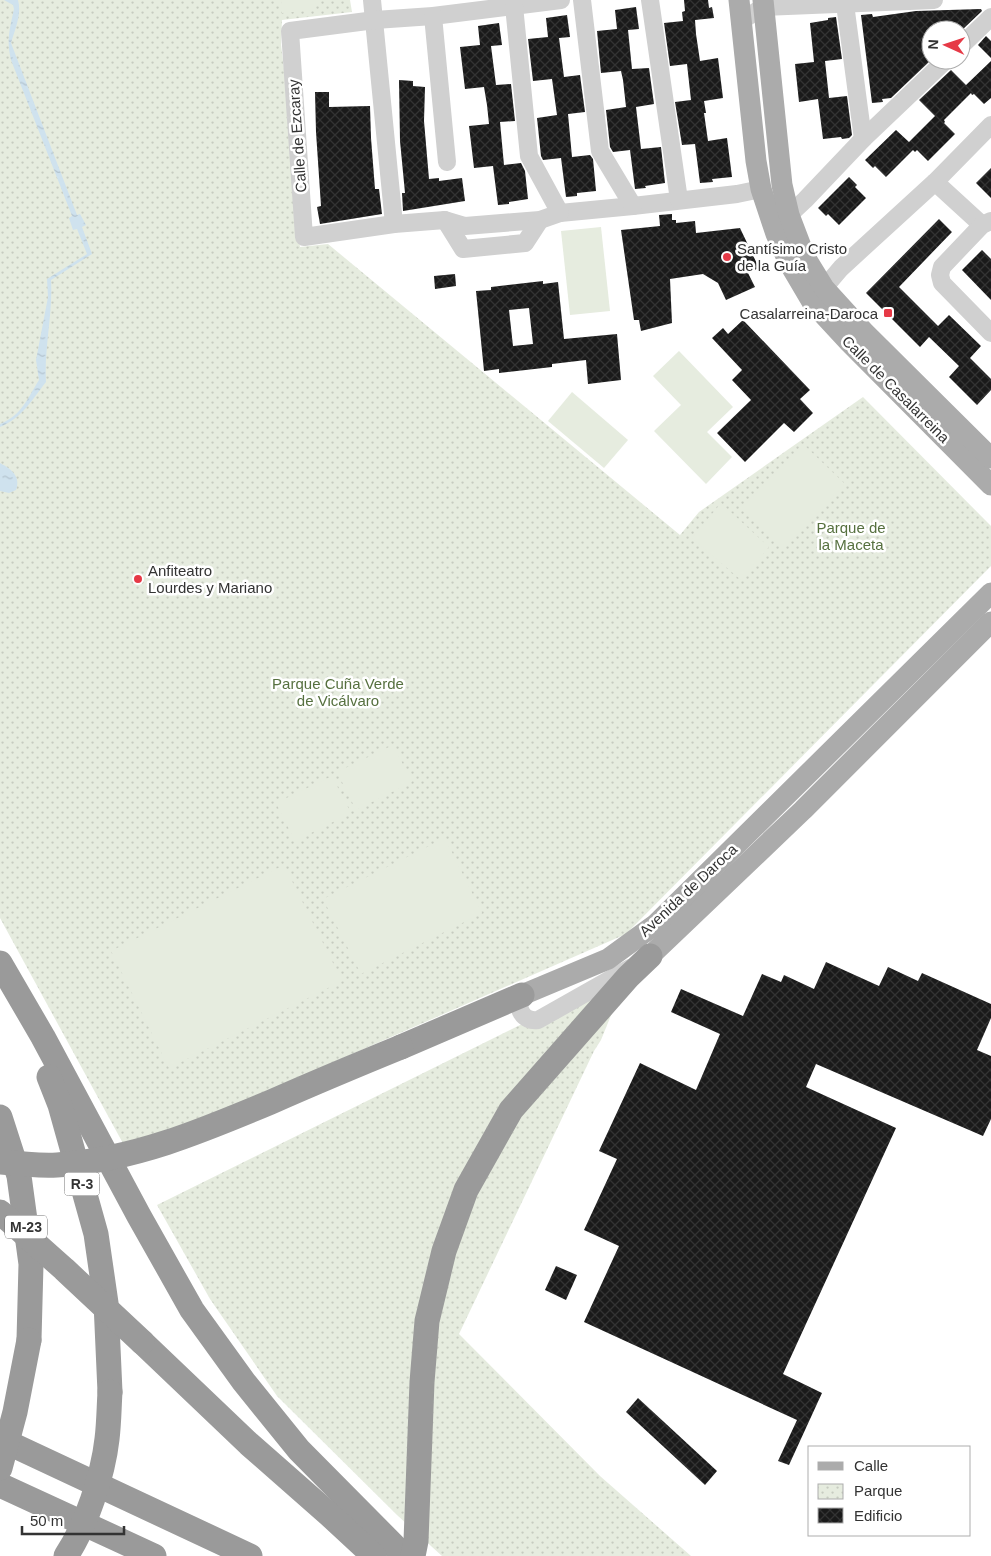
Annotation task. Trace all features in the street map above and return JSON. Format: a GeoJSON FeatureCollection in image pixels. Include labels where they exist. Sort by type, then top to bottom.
{"type":"FeatureCollection","features":[{"type":"Feature","properties":{"kind":"highway"},"geometry":{"type":"LineString","coordinates":[[413,1556],[416,1541],[422,1382],[428,1321],[444,1251],[466,1190],[511,1110],[628,977],[650,956]]}},
{"type":"Feature","properties":{"kind":"highway","name":"R-3"},"geometry":{"type":"LineString","coordinates":[[0,963],[12,986],[60,1105],[96,1234],[106,1303],[110,1392],[107,1440],[96,1490],[74,1545],[66,1556]]}},
{"type":"Feature","properties":{"kind":"highway"},"geometry":{"type":"LineString","coordinates":[[12,986],[192,1310],[244,1382],[299,1450],[404,1556]]}},
{"type":"Feature","properties":{"kind":"highway"},"geometry":{"type":"LineString","coordinates":[[0,1162],[56,1165],[95,1160],[141,1150],[199,1132],[522,995]]}},
{"type":"Feature","properties":{"kind":"highway","name":"M-23"},"geometry":{"type":"LineString","coordinates":[[0,1117],[19,1176],[31,1264],[29,1340],[15,1412],[0,1468]]}},
{"type":"Feature","properties":{"kind":"highway"},"geometry":{"type":"LineString","coordinates":[[0,1212],[64,1269],[250,1444],[374,1556]]}},
{"type":"Feature","properties":{"kind":"highway"},"geometry":{"type":"LineString","coordinates":[[0,1439],[250,1556]]}},
{"type":"Feature","properties":{"kind":"highway"},"geometry":{"type":"LineString","coordinates":[[0,1485],[154,1556]]}},
{"type":"Feature","properties":{"kind":"main road","name":"Calle de Casalarreina"},"geometry":{"type":"LineString","coordinates":[[763,3],[782,185],[789,215],[818,295],[848,342],[991,486]]}},
{"type":"Feature","properties":{"kind":"main road","name":"Calle de Casalarreina"},"geometry":{"type":"LineString","coordinates":[[740,10],[756,161],[761,190],[776,234],[789,263],[818,295],[865,333],[991,458]]}},
{"type":"Feature","properties":{"kind":"main road"},"geometry":{"type":"LineString","coordinates":[[761,190],[782,185]]}},
{"type":"Feature","properties":{"kind":"main road","name":"Avenida de Daroca"},"geometry":{"type":"LineString","coordinates":[[522,995],[608,959],[656,924],[991,593]]}},
{"type":"Feature","properties":{"kind":"main road","name":"Avenida de Daroca"},"geometry":{"type":"LineString","coordinates":[[650,956],[810,803],[991,622]]}},
{"type":"Feature","properties":{"kind":"street"},"geometry":{"type":"LineString","coordinates":[[372,0],[394,224]]}},
{"type":"Feature","properties":{"kind":"street","name":"Calle de Ezcaray"},"geometry":{"type":"LineString","coordinates":[[562,0],[290,31],[304,237],[394,224],[445,220],[465,226],[540,220],[560,213],[761,190]]}},
{"type":"Feature","properties":{"kind":"street"},"geometry":{"type":"LineString","coordinates":[[582,0],[600,150],[633,206]]}},
{"type":"Feature","properties":{"kind":"street"},"geometry":{"type":"LineString","coordinates":[[650,0],[679,200]]}},
{"type":"Feature","properties":{"kind":"street"},"geometry":{"type":"LineString","coordinates":[[740,10],[763,3],[845,4],[934,0]]}},
{"type":"Feature","properties":{"kind":"street"},"geometry":{"type":"LineString","coordinates":[[845,4],[863,139]]}},
{"type":"Feature","properties":{"kind":"street"},"geometry":{"type":"LineString","coordinates":[[514,6],[529,156],[560,213]]}},
{"type":"Feature","properties":{"kind":"street"},"geometry":{"type":"LineString","coordinates":[[433,16],[447,162]]}},
{"type":"Feature","properties":{"kind":"street"},"geometry":{"type":"LineString","coordinates":[[971,36],[991,17]]}},
{"type":"Feature","properties":{"kind":"street"},"geometry":{"type":"LineString","coordinates":[[789,215],[863,139],[935,70]]}},
{"type":"Feature","properties":{"kind":"street"},"geometry":{"type":"LineString","coordinates":[[818,295],[841,268],[935,182],[991,125]]}},
{"type":"Feature","properties":{"kind":"street"},"geometry":{"type":"LineString","coordinates":[[935,182],[987,223],[942,267],[940,275],[942,283],[991,333]]}},
{"type":"Feature","properties":{"kind":"street","name":"Avenida de Daroca"},"geometry":{"type":"LineString","coordinates":[[522,995],[518,1005],[520,1013],[530,1020],[538,1020],[650,956]]}},
{"type":"Feature","properties":{"kind":"green space","name":"Parque Cuña Verde de Vicálvaro"},"geometry":{"type":"Polygon","coordinates":[[[0,0],[350,0],[352,12],[282,20],[281,44],[291,127],[290,150],[300,247],[328,244],[680,535],[699,512],[863,397],[991,526],[991,566],[626,934],[163,1137],[125,1147],[0,918],[0,0]]]}},
{"type":"Feature","properties":{"kind":"green space"},"geometry":{"type":"Polygon","coordinates":[[[281,0],[315,0],[316,10],[282,13],[281,0]]]}},
{"type":"Feature","properties":{"kind":"green space"},"geometry":{"type":"Polygon","coordinates":[[[601,227],[610,311],[570,315],[561,231],[601,227]]]}},
{"type":"Feature","properties":{"kind":"green space"},"geometry":{"type":"Polygon","coordinates":[[[679,351],[733,407],[707,432],[732,457],[706,484],[654,431],[681,405],[653,376],[679,351]]]}},
{"type":"Feature","properties":{"kind":"green space"},"geometry":{"type":"Polygon","coordinates":[[[572,392],[628,440],[604,468],[548,421],[572,392]]]}},
{"type":"Feature","properties":{"kind":"green space"},"geometry":{"type":"Polygon","coordinates":[[[803,444],[845,484],[783,549],[741,509],[803,444]]]}},
{"type":"Feature","properties":{"kind":"green space"},"geometry":{"type":"Polygon","coordinates":[[[721,503],[769,547],[741,580],[692,538],[721,503]]]}},
{"type":"Feature","properties":{"kind":"green space"},"geometry":{"type":"Polygon","coordinates":[[[393,745],[412,782],[356,810],[337,772],[393,745]]]}},
{"type":"Feature","properties":{"kind":"green space"},"geometry":{"type":"Polygon","coordinates":[[[332,776],[351,813],[295,841],[276,803],[332,776]]]}},
{"type":"Feature","properties":{"kind":"green space"},"geometry":{"type":"Polygon","coordinates":[[[445,838],[482,913],[361,974],[323,899],[445,838]]]}},
{"type":"Feature","properties":{"kind":"green space"},"geometry":{"type":"Polygon","coordinates":[[[284,865],[342,981],[169,1068],[111,951],[284,865]]]}},
{"type":"Feature","properties":{"kind":"green space"},"geometry":{"type":"Polygon","coordinates":[[[629,971],[601,1040],[594,1051],[459,1334],[600,1476],[691,1556],[442,1556],[397,1515],[277,1396],[210,1299],[157,1205],[629,971]]]}},
{"type":"Feature","properties":{"kind":"water"},"geometry":{"type":"Polygon","coordinates":[[[4,0],[18,0],[19,16],[11,43],[77,215],[80,214],[86,225],[82,227],[92,254],[51,280],[46,382],[21,414],[0,427],[0,424],[19,411],[39,380],[36,360],[48,297],[47,279],[87,254],[77,229],[73,230],[69,218],[72,216],[11,60],[9,40],[14,9],[13,5],[4,0]]]}},
{"type":"Feature","properties":{"kind":"water"},"geometry":{"type":"Polygon","coordinates":[[[0,463],[11,470],[16,477],[16,490],[9,493],[0,491],[0,463]]]}},
{"type":"Feature","properties":{"kind":"building"},"geometry":{"type":"Polygon","coordinates":[[[684,0],[708,0],[709,8],[712,7],[714,18],[695,20],[700,61],[718,58],[723,98],[704,101],[708,141],[727,138],[732,177],[712,179],[713,182],[700,183],[695,144],[682,145],[675,102],[691,100],[687,64],[670,66],[664,23],[683,21],[682,12],[685,11],[684,0]]]}},
{"type":"Feature","properties":{"kind":"building"},"geometry":{"type":"Polygon","coordinates":[[[636,7],[639,29],[628,30],[632,69],[649,68],[654,104],[636,107],[641,149],[661,147],[665,183],[635,189],[630,150],[613,152],[610,147],[606,110],[626,107],[623,80],[621,71],[601,73],[597,31],[617,29],[615,10],[636,7]]]}},
{"type":"Feature","properties":{"kind":"building"},"geometry":{"type":"Polygon","coordinates":[[[981,9],[982,11],[971,21],[921,20],[921,70],[891,98],[882,99],[883,102],[872,103],[861,15],[872,14],[873,17],[916,11],[981,9]]]}},
{"type":"Feature","properties":{"kind":"building"},"geometry":{"type":"Polygon","coordinates":[[[567,15],[570,37],[559,38],[564,77],[580,75],[585,112],[568,114],[572,157],[590,155],[593,159],[596,191],[577,193],[577,196],[566,197],[561,158],[543,160],[541,156],[537,118],[557,115],[552,79],[533,81],[528,39],[548,37],[546,18],[567,15]]]}},
{"type":"Feature","properties":{"kind":"building"},"geometry":{"type":"Polygon","coordinates":[[[836,17],[842,59],[825,61],[829,98],[847,96],[852,135],[849,138],[842,139],[841,137],[823,139],[818,99],[799,102],[795,64],[814,62],[810,23],[836,17]]]}},
{"type":"Feature","properties":{"kind":"building"},"geometry":{"type":"Polygon","coordinates":[[[499,23],[502,45],[491,46],[496,85],[511,84],[515,121],[500,122],[504,165],[521,163],[525,171],[528,199],[498,205],[493,166],[474,168],[469,126],[489,124],[487,105],[484,87],[465,89],[460,47],[480,45],[478,26],[499,23]]]}},
{"type":"Feature","properties":{"kind":"building"},"geometry":{"type":"Polygon","coordinates":[[[986,36],[991,41],[991,58],[978,45],[986,36]]]}},
{"type":"Feature","properties":{"kind":"building"},"geometry":{"type":"Polygon","coordinates":[[[991,61],[991,98],[984,104],[971,93],[944,120],[944,123],[955,134],[928,161],[917,150],[915,152],[913,150],[886,177],[875,166],[873,168],[865,160],[896,130],[909,142],[935,116],[919,100],[951,70],[966,85],[991,61]]]}},
{"type":"Feature","properties":{"kind":"building"},"geometry":{"type":"Polygon","coordinates":[[[399,80],[413,81],[413,86],[425,87],[424,121],[429,179],[439,178],[439,181],[462,178],[465,201],[403,211],[402,193],[405,193],[400,141],[399,80]]]}},
{"type":"Feature","properties":{"kind":"building"},"geometry":{"type":"Polygon","coordinates":[[[315,92],[329,92],[329,107],[370,106],[375,189],[379,189],[382,214],[320,224],[317,207],[321,206],[315,92]]]}},
{"type":"Feature","properties":{"kind":"building"},"geometry":{"type":"Polygon","coordinates":[[[991,168],[991,198],[976,183],[991,168]]]}},
{"type":"Feature","properties":{"kind":"building"},"geometry":{"type":"Polygon","coordinates":[[[849,177],[857,185],[855,187],[866,198],[839,225],[828,214],[826,216],[818,208],[849,177]]]}},
{"type":"Feature","properties":{"kind":"building"},"geometry":{"type":"Polygon","coordinates":[[[672,214],[672,220],[676,220],[676,223],[695,221],[696,233],[740,228],[759,268],[748,273],[755,287],[726,300],[718,283],[703,274],[670,279],[672,323],[641,331],[639,320],[634,320],[621,230],[660,226],[659,215],[672,214]]]}},
{"type":"Feature","properties":{"kind":"building"},"geometry":{"type":"Polygon","coordinates":[[[939,219],[952,232],[899,287],[938,326],[949,315],[981,346],[970,358],[991,379],[991,390],[977,405],[949,377],[959,366],[929,337],[920,347],[866,293],[939,219]]]}},
{"type":"Feature","properties":{"kind":"building"},"geometry":{"type":"Polygon","coordinates":[[[982,250],[991,259],[991,300],[962,270],[982,250]]]}},
{"type":"Feature","properties":{"kind":"building"},"geometry":{"type":"Polygon","coordinates":[[[455,274],[456,286],[435,289],[434,276],[455,274]]]}},
{"type":"Feature","properties":{"kind":"building"},"geometry":{"type":"Polygon","coordinates":[[[543,281],[543,284],[558,282],[564,339],[617,334],[621,380],[588,384],[586,360],[552,364],[552,367],[499,373],[499,369],[484,371],[476,291],[491,290],[491,287],[543,281]],[[529,308],[509,310],[513,346],[533,344],[529,308]]]}},
{"type":"Feature","properties":{"kind":"building"},"geometry":{"type":"Polygon","coordinates":[[[743,320],[810,390],[800,399],[813,413],[794,432],[784,423],[745,462],[717,433],[751,400],[732,380],[742,370],[712,338],[723,328],[728,334],[743,320]]]}},
{"type":"Feature","properties":{"kind":"building"},"geometry":{"type":"Polygon","coordinates":[[[826,962],[879,986],[888,967],[918,981],[922,973],[991,1004],[991,1018],[977,1050],[991,1056],[991,1119],[983,1136],[816,1064],[806,1087],[896,1128],[783,1374],[822,1393],[789,1465],[778,1461],[797,1420],[584,1322],[619,1246],[584,1230],[617,1159],[599,1151],[640,1063],[696,1090],[720,1034],[671,1012],[681,989],[743,1016],[762,974],[781,982],[784,975],[814,989],[826,962]]]}},
{"type":"Feature","properties":{"kind":"building"},"geometry":{"type":"Polygon","coordinates":[[[556,1266],[577,1275],[566,1300],[545,1290],[556,1266]]]}},
{"type":"Feature","properties":{"kind":"building"},"geometry":{"type":"Polygon","coordinates":[[[638,1398],[717,1471],[705,1485],[626,1412],[638,1398]]]}},
{"type":"Feature","properties":{"kind":"place","name":"Santísimo Cristo de la Guía"},"geometry":{"type":"Point","coordinates":[727,257]}},
{"type":"Feature","properties":{"kind":"place","name":"Casalarreina-Daroca"},"geometry":{"type":"Point","coordinates":[888,313]}},
{"type":"Feature","properties":{"kind":"place","name":"Anfiteatro Lourdes y Mariano"},"geometry":{"type":"Point","coordinates":[138,579]}},
{"type":"Feature","properties":{"kind":"park label","name":"Parque de la Maceta"},"geometry":{"type":"Point","coordinates":[851,536]}}]}
